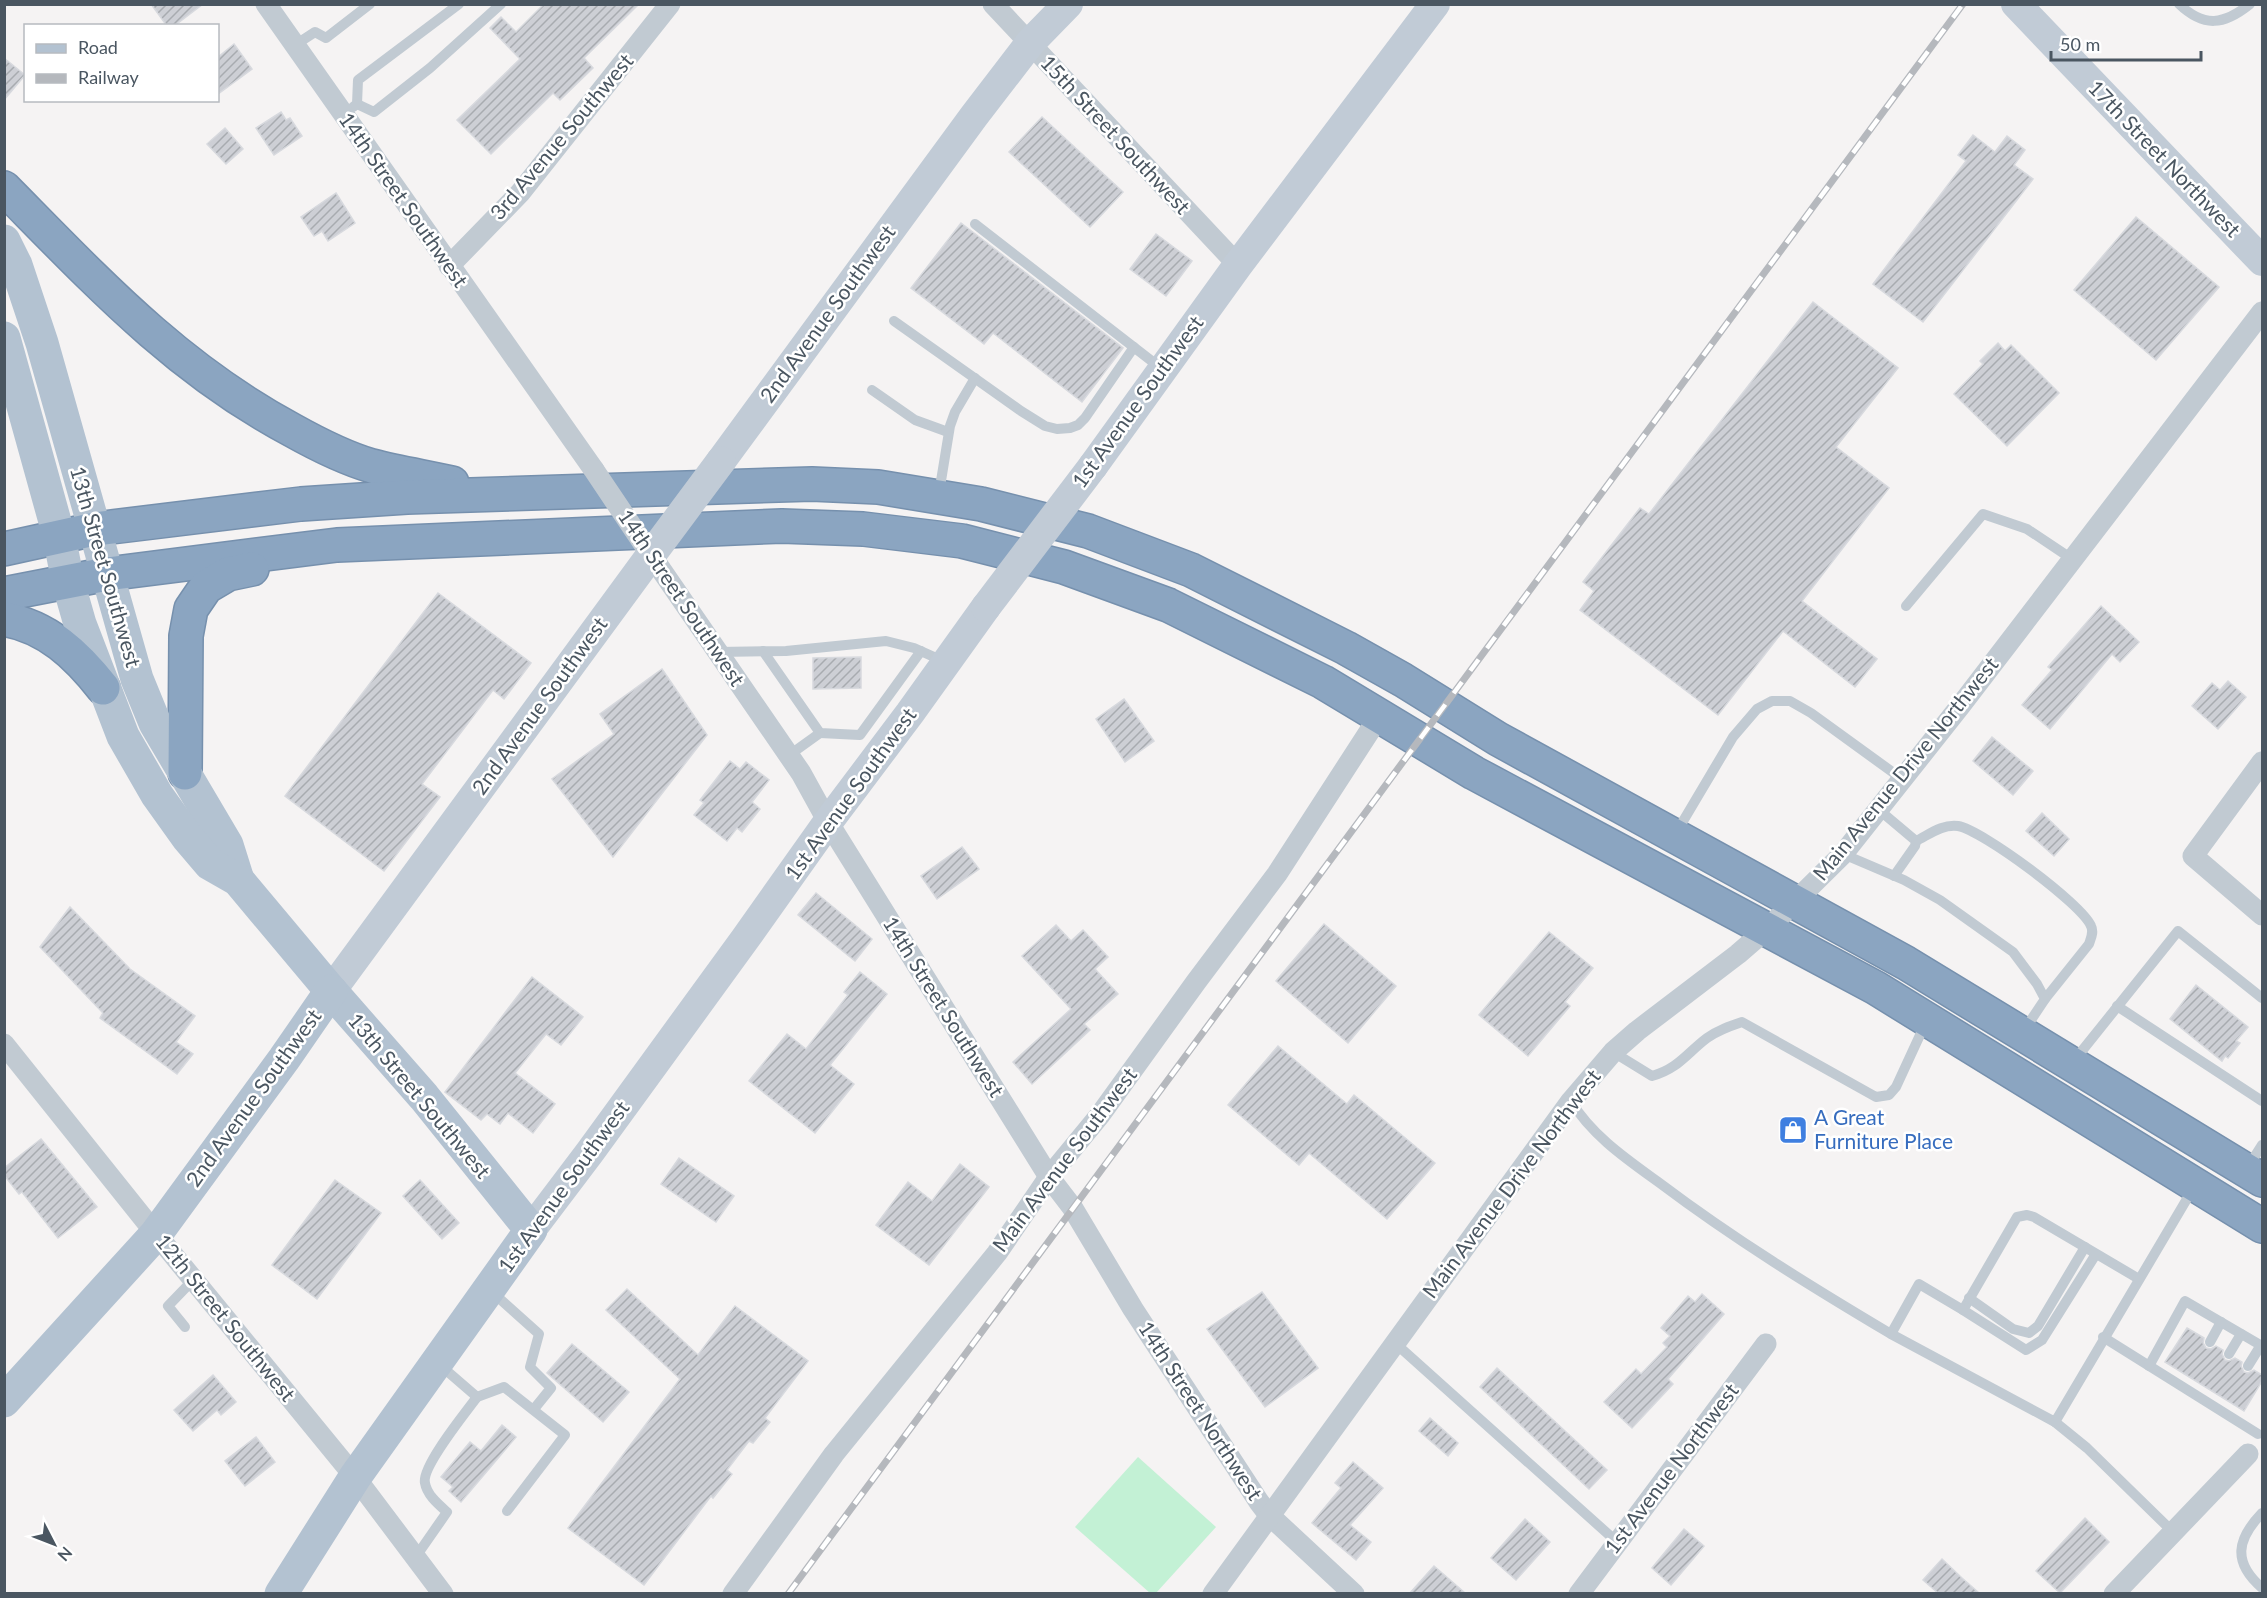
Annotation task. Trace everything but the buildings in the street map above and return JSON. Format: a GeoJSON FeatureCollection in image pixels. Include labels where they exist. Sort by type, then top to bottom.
{"type":"FeatureCollection","features":[{"type":"Feature","properties":{"kind":"highway"},"geometry":{"type":"LineString","coordinates":[[4,188],[116,301],[203,375],[251,408],[309,439],[370,465],[504,494]]}},
{"type":"Feature","properties":{"kind":"highway"},"geometry":{"type":"LineString","coordinates":[[4,549],[95,528],[301,504],[407,497],[812,484],[878,487],[981,504],[1088,531],[1191,570],[1346,648],[1403,680],[1498,739],[1906,963],[2071,1064],[2257,1165]]}},
{"type":"Feature","properties":{"kind":"highway"},"geometry":{"type":"LineString","coordinates":[[4,594],[107,574],[337,545],[782,526],[862,529],[962,541],[1064,567],[1168,605],[1323,682],[1474,773],[1768,928],[1876,988],[2262,1226]]}},
{"type":"Feature","properties":{"kind":"highway"},"geometry":{"type":"LineString","coordinates":[[184,773],[186,636],[191,609],[206,587],[228,574],[337,545]]}},
{"type":"Feature","properties":{"kind":"highway"},"geometry":{"type":"LineString","coordinates":[[4,619],[33,628],[60,642],[73,653],[103,688]]}},
{"type":"Feature","properties":{"kind":"main road","name":"2nd Avenue Southwest"},"geometry":{"type":"LineString","coordinates":[[4,1401],[156,1234],[331,991],[1030,43],[1068,4]]}},
{"type":"Feature","properties":{"kind":"main road","name":"17th Street Northwest"},"geometry":{"type":"LineString","coordinates":[[2016,4],[2262,261]]}},
{"type":"Feature","properties":{"kind":"main road","name":"1st Avenue Southwest"},"geometry":{"type":"LineString","coordinates":[[281,1593],[355,1477],[531,1230],[597,1143],[828,822],[870,743],[933,657],[986,607],[1093,466],[1424,10]]}},
{"type":"Feature","properties":{"kind":"main road","name":"13th Street Southwest"},"geometry":{"type":"LineString","coordinates":[[4,241],[30,305],[136,679],[155,723],[227,845],[238,880]]}},
{"type":"Feature","properties":{"kind":"main road","name":"13th Street Southwest"},"geometry":{"type":"LineString","coordinates":[[4,338],[59,536],[68,582],[80,624],[123,736],[157,795],[210,864],[238,880],[424,1097],[531,1230]]}},
{"type":"Feature","properties":{"kind":"street","name":"14th Street Southwest"},"geometry":{"type":"LineString","coordinates":[[266,4],[295,45],[350,109],[449,266],[594,470],[788,756],[1049,1177],[1072,1208]]}},
{"type":"Feature","properties":{"kind":"street","name":"3rd Avenue Southwest"},"geometry":{"type":"LineString","coordinates":[[449,266],[520,194],[670,4]]}},
{"type":"Feature","properties":{"kind":"street","name":"15th Street Southwest"},"geometry":{"type":"LineString","coordinates":[[993,4],[1238,265]]}},
{"type":"Feature","properties":{"kind":"street","name":"Main Avenue Drive Northwest"},"geometry":{"type":"LineString","coordinates":[[1213,1593],[1571,1101],[1613,1052],[1738,954],[1768,928],[1843,854],[1962,705],[2262,312]]}},
{"type":"Feature","properties":{"kind":"street","name":"Main Avenue Southwest"},"geometry":{"type":"LineString","coordinates":[[733,1593],[834,1454],[997,1253],[1049,1177],[1100,1115],[1277,874],[1380,715]]}},
{"type":"Feature","properties":{"kind":"street"},"geometry":{"type":"LineString","coordinates":[[2262,762],[2193,856],[2262,915]]}},
{"type":"Feature","properties":{"kind":"street","name":"12th Street Southwest"},"geometry":{"type":"LineString","coordinates":[[4,1044],[355,1477],[443,1593]]}},
{"type":"Feature","properties":{"kind":"street","name":"14th Street Northwest"},"geometry":{"type":"LineString","coordinates":[[1072,1208],[1133,1309],[1259,1502],[1269,1515],[1354,1593]]}},
{"type":"Feature","properties":{"kind":"street","name":"1st Avenue Northwest"},"geometry":{"type":"LineString","coordinates":[[1579,1593],[1766,1344]]}},
{"type":"Feature","properties":{"kind":"street"},"geometry":{"type":"LineString","coordinates":[[2114,1593],[2248,1454]]}},
{"type":"Feature","properties":{"kind":"lane"},"geometry":{"type":"LineString","coordinates":[[295,45],[315,32],[326,38],[370,4]]}},
{"type":"Feature","properties":{"kind":"lane"},"geometry":{"type":"LineString","coordinates":[[459,4],[358,80],[350,109],[374,112],[430,68],[501,4]]}},
{"type":"Feature","properties":{"kind":"lane"},"geometry":{"type":"LineString","coordinates":[[2179,4],[2187,12],[2205,21],[2234,18],[2250,4]]}},
{"type":"Feature","properties":{"kind":"lane"},"geometry":{"type":"LineString","coordinates":[[975,224],[1163,369]]}},
{"type":"Feature","properties":{"kind":"lane"},"geometry":{"type":"LineString","coordinates":[[894,321],[1045,426],[1057,429],[1078,425],[1085,418],[1134,347]]}},
{"type":"Feature","properties":{"kind":"lane"},"geometry":{"type":"LineString","coordinates":[[938,497],[948,432],[955,412],[975,378]]}},
{"type":"Feature","properties":{"kind":"lane"},"geometry":{"type":"LineString","coordinates":[[872,390],[915,420],[948,432]]}},
{"type":"Feature","properties":{"kind":"lane"},"geometry":{"type":"LineString","coordinates":[[1906,606],[1983,514],[2027,529],[2072,559]]}},
{"type":"Feature","properties":{"kind":"lane"},"geometry":{"type":"LineString","coordinates":[[718,652],[786,651],[886,641],[933,657]]}},
{"type":"Feature","properties":{"kind":"lane"},"geometry":{"type":"LineString","coordinates":[[763,651],[820,733],[870,743]]}},
{"type":"Feature","properties":{"kind":"lane"},"geometry":{"type":"LineString","coordinates":[[1674,836],[1733,737],[1757,709],[1772,701],[1790,701],[1811,713],[1902,779]]}},
{"type":"Feature","properties":{"kind":"lane"},"geometry":{"type":"LineString","coordinates":[[788,756],[820,733]]}},
{"type":"Feature","properties":{"kind":"lane"},"geometry":{"type":"LineString","coordinates":[[1878,809],[1916,841]]}},
{"type":"Feature","properties":{"kind":"lane"},"geometry":{"type":"LineString","coordinates":[[1894,876],[1915,846],[1916,841],[1945,826],[1959,826],[1994,843],[2063,896],[2091,925],[2092,935],[2089,944],[2044,999],[2022,1034]]}},
{"type":"Feature","properties":{"kind":"lane"},"geometry":{"type":"LineString","coordinates":[[1843,854],[1894,876],[1940,900],[2013,952],[2037,984],[2044,999]]}},
{"type":"Feature","properties":{"kind":"lane"},"geometry":{"type":"LineString","coordinates":[[2071,1064],[2178,931],[2262,998]]}},
{"type":"Feature","properties":{"kind":"lane"},"geometry":{"type":"LineString","coordinates":[[2117,1006],[2262,1101]]}},
{"type":"Feature","properties":{"kind":"lane"},"geometry":{"type":"LineString","coordinates":[[1613,1052],[1652,1076],[1666,1072],[1707,1038],[1742,1022],[1876,1097],[1889,1095],[1896,1087],[1928,1019]]}},
{"type":"Feature","properties":{"kind":"lane"},"geometry":{"type":"LineString","coordinates":[[1571,1101],[1581,1117],[1620,1154],[1707,1220],[1891,1334],[2055,1422],[2087,1448],[2172,1532]]}},
{"type":"Feature","properties":{"kind":"lane"},"geometry":{"type":"LineString","coordinates":[[2055,1422],[2196,1184]]}},
{"type":"Feature","properties":{"kind":"lane"},"geometry":{"type":"LineString","coordinates":[[1962,1310],[2017,1217],[2027,1215],[2139,1279]]}},
{"type":"Feature","properties":{"kind":"lane"},"geometry":{"type":"LineString","coordinates":[[1969,1298],[2013,1329],[2029,1333],[2038,1326],[2085,1247]]}},
{"type":"Feature","properties":{"kind":"lane"},"geometry":{"type":"LineString","coordinates":[[1891,1334],[1919,1284],[2026,1350],[2042,1340],[2096,1254]]}},
{"type":"Feature","properties":{"kind":"lane"},"geometry":{"type":"LineString","coordinates":[[185,1327],[168,1306],[194,1279]]}},
{"type":"Feature","properties":{"kind":"lane"},"geometry":{"type":"LineString","coordinates":[[489,1290],[539,1334],[530,1367],[551,1388],[534,1409]]}},
{"type":"Feature","properties":{"kind":"lane"},"geometry":{"type":"LineString","coordinates":[[2149,1366],[2185,1301],[2262,1346],[2248,1366]]}},
{"type":"Feature","properties":{"kind":"lane"},"geometry":{"type":"LineString","coordinates":[[2210,1342],[2221,1322]]}},
{"type":"Feature","properties":{"kind":"lane"},"geometry":{"type":"LineString","coordinates":[[2229,1354],[2241,1334]]}},
{"type":"Feature","properties":{"kind":"lane"},"geometry":{"type":"LineString","coordinates":[[2103,1338],[2182,1386],[2205,1394],[2223,1412],[2260,1430],[2248,1454]]}},
{"type":"Feature","properties":{"kind":"lane"},"geometry":{"type":"LineString","coordinates":[[1395,1343],[1617,1542]]}},
{"type":"Feature","properties":{"kind":"lane"},"geometry":{"type":"LineString","coordinates":[[438,1363],[477,1397]]}},
{"type":"Feature","properties":{"kind":"lane"},"geometry":{"type":"LineString","coordinates":[[2182,1386],[2188,1376]]}},
{"type":"Feature","properties":{"kind":"lane"},"geometry":{"type":"LineString","coordinates":[[415,1558],[447,1512],[432,1497],[424,1482],[428,1466],[477,1397],[504,1387],[565,1435],[507,1511]]}},
{"type":"Feature","properties":{"kind":"lane"},"geometry":{"type":"LineString","coordinates":[[2223,1412],[2228,1401]]}},
{"type":"Feature","properties":{"kind":"lane"},"geometry":{"type":"LineString","coordinates":[[2262,1513],[2249,1527],[2241,1542],[2241,1558],[2252,1579],[2262,1588]]}},
{"type":"Feature","properties":{"kind":"green space"},"geometry":{"type":"Polygon","coordinates":[[[1138,1457],[1216,1527],[1156,1593],[1150,1593],[1075,1527],[1138,1457]]]}},
{"type":"Feature","properties":{"kind":"railway"},"geometry":{"type":"LineString","coordinates":[[788,1594],[1963,4]]}},
{"type":"Feature","properties":{"kind":"place","name":"A Great Furniture Place"},"geometry":{"type":"Point","coordinates":[1793,1130]}}]}
